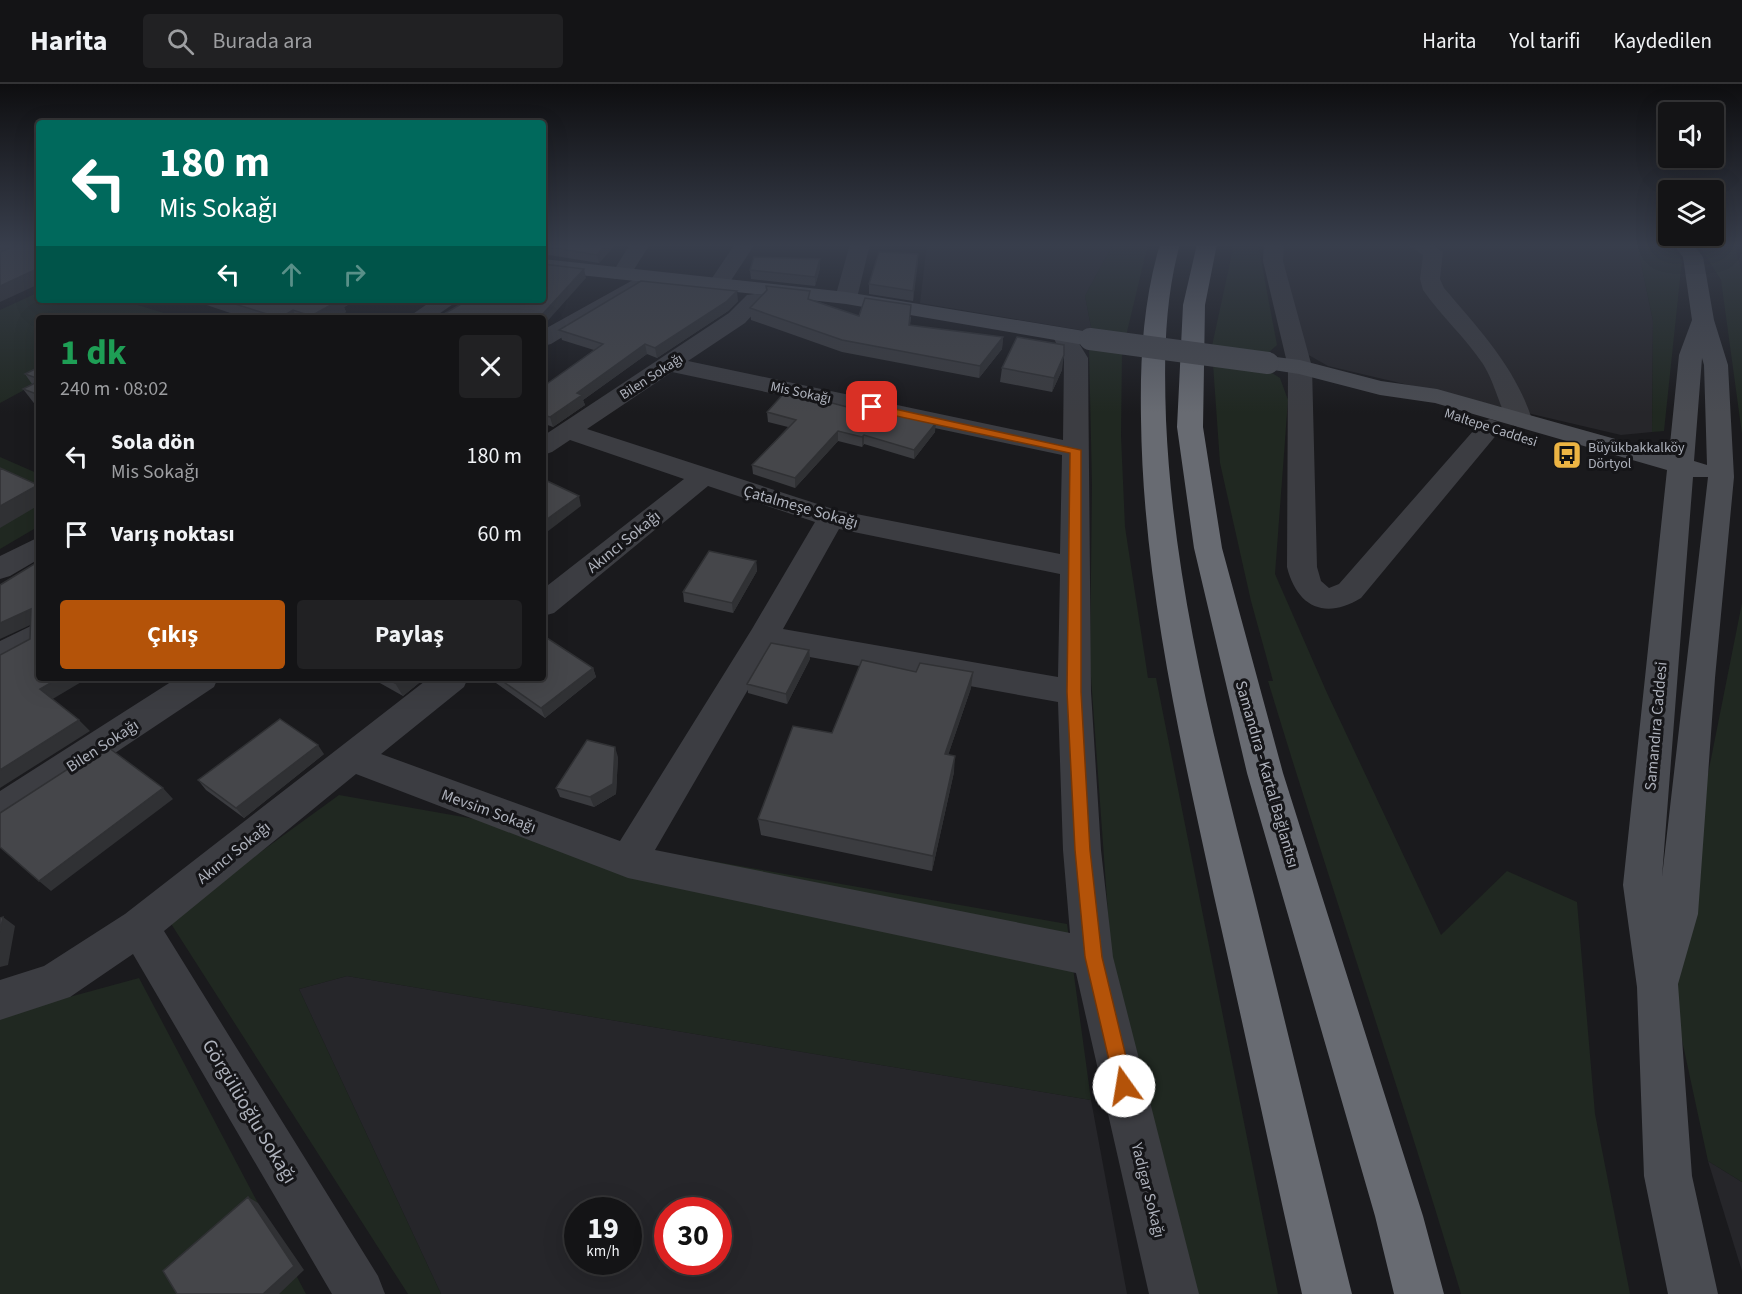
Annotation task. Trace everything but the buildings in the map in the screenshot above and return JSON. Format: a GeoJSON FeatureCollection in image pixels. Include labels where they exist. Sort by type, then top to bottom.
{"type":"FeatureCollection","features":[{"type":"Feature","properties":{"kind":"highway"},"geometry":{"type":"LineString","coordinates":[[1156,300],[1153,321],[1152,452],[1162,553],[1188,697],[1327,1294]]}},
{"type":"Feature","properties":{"kind":"highway","name":"Samandıra - Kartal Bağlantısı"},"geometry":{"type":"LineString","coordinates":[[1195,300],[1190,427],[1208,548],[1265,773],[1395,1204],[1419,1294]]}},
{"type":"Feature","properties":{"kind":"main road"},"geometry":{"type":"LineString","coordinates":[[759,300],[1077,338]]}},
{"type":"Feature","properties":{"kind":"main road"},"geometry":{"type":"LineString","coordinates":[[860,300],[1077,338]]}},
{"type":"Feature","properties":{"kind":"main road"},"geometry":{"type":"LineString","coordinates":[[1700,300],[1703,320]]}},
{"type":"Feature","properties":{"kind":"main road","name":"Samandıra Caddesi"},"geometry":{"type":"LineString","coordinates":[[1693,1294],[1668,1176],[1658,987],[1641,885],[1691,354],[1703,320]]}},
{"type":"Feature","properties":{"kind":"main road","name":"Samandıra Caddesi"},"geometry":{"type":"LineString","coordinates":[[1658,987],[1678,914],[1731,491],[1716,365],[1703,320]]}},
{"type":"Feature","properties":{"kind":"main road","name":"Maltepe Caddesi"},"geometry":{"type":"LineString","coordinates":[[1077,338],[1300,367],[1380,388],[1490,427],[1731,491]]}},
{"type":"Feature","properties":{"kind":"main road","name":"Maltepe Caddesi"},"geometry":{"type":"LineString","coordinates":[[1380,388],[1437,396],[1519,419],[1679,476]]}},
{"type":"Feature","properties":{"kind":"street"},"geometry":{"type":"LineString","coordinates":[[546,337],[598,300]]}},
{"type":"Feature","properties":{"kind":"street","name":"Bilen Sokağı"},"geometry":{"type":"LineString","coordinates":[[546,445],[737,318],[755,300]]}},
{"type":"Feature","properties":{"kind":"street"},"geometry":{"type":"LineString","coordinates":[[1283,300],[1300,367],[1302,567],[1305,583],[1314,594],[1328,599],[1343,596],[1350,591],[1490,427]]}},
{"type":"Feature","properties":{"kind":"street"},"geometry":{"type":"LineString","coordinates":[[1442,300],[1506,379],[1515,399],[1519,419]]}},
{"type":"Feature","properties":{"kind":"street"},"geometry":{"type":"LineString","coordinates":[[423,315],[443,303]]}},
{"type":"Feature","properties":{"kind":"street","name":"Yadigar Sokağı"},"geometry":{"type":"LineString","coordinates":[[1077,338],[1074,692],[1082,850],[1093,957],[1174,1294]]}},
{"type":"Feature","properties":{"kind":"street","name":"Mis Sokağı"},"geometry":{"type":"LineString","coordinates":[[668,364],[1075,450]]}},
{"type":"Feature","properties":{"kind":"street","name":"Çatalmeşe Sokağı"},"geometry":{"type":"LineString","coordinates":[[567,431],[831,518],[1075,567]]}},
{"type":"Feature","properties":{"kind":"street","name":"Akıncı Sokağı"},"geometry":{"type":"LineString","coordinates":[[546,603],[704,477]]}},
{"type":"Feature","properties":{"kind":"street"},"geometry":{"type":"LineString","coordinates":[[628,861],[763,637],[831,518]]}},
{"type":"Feature","properties":{"kind":"street"},"geometry":{"type":"LineString","coordinates":[[0,569],[36,548]]}},
{"type":"Feature","properties":{"kind":"street"},"geometry":{"type":"LineString","coordinates":[[0,656],[36,635]]}},
{"type":"Feature","properties":{"kind":"street"},"geometry":{"type":"LineString","coordinates":[[763,637],[1074,692]]}},
{"type":"Feature","properties":{"kind":"street","name":"Bilen Sokağı"},"geometry":{"type":"LineString","coordinates":[[0,810],[91,753],[198,681]]}},
{"type":"Feature","properties":{"kind":"street","name":"Akıncı Sokağı"},"geometry":{"type":"LineString","coordinates":[[0,1000],[55,983],[139,927],[448,681]]}},
{"type":"Feature","properties":{"kind":"street","name":"Mevsim Sokağı"},"geometry":{"type":"LineString","coordinates":[[351,758],[628,861],[1093,957]]}},
{"type":"Feature","properties":{"kind":"street","name":"Görgülüoğlu Sokağı"},"geometry":{"type":"LineString","coordinates":[[139,927],[360,1294]]}},
{"type":"Feature","properties":{"kind":"shaded area"},"geometry":{"type":"Polygon","coordinates":[[[21,300],[36,300],[36,303],[131,303],[167,314],[36,315],[36,384],[0,403],[0,310],[21,300]]]}},
{"type":"Feature","properties":{"kind":"shaded area"},"geometry":{"type":"Polygon","coordinates":[[[920,300],[1086,300],[1092,332],[920,303],[920,300]]]}},
{"type":"Feature","properties":{"kind":"shaded area"},"geometry":{"type":"Polygon","coordinates":[[[1086,300],[1134,300],[1126,336],[1092,332],[1086,300]]]}},
{"type":"Feature","properties":{"kind":"shaded area"},"geometry":{"type":"Polygon","coordinates":[[[1222,300],[1269,300],[1277,345],[1268,353],[1212,346],[1222,300]]]}},
{"type":"Feature","properties":{"kind":"shaded area"},"geometry":{"type":"Polygon","coordinates":[[[1282,300],[1649,300],[1653,321],[1652,432],[1621,435],[1328,366],[1298,349],[1282,300]]]}},
{"type":"Feature","properties":{"kind":"shaded area"},"geometry":{"type":"Polygon","coordinates":[[[1649,300],[1678,300],[1664,431],[1652,432],[1653,321],[1649,300]]]}},
{"type":"Feature","properties":{"kind":"shaded area"},"geometry":{"type":"Polygon","coordinates":[[[1724,300],[1742,300],[1742,434],[1724,300]]]}},
{"type":"Feature","properties":{"kind":"shaded area"},"geometry":{"type":"Polygon","coordinates":[[[1089,348],[1122,352],[1121,436],[1125,527],[1148,678],[1156,678],[1278,1294],[1195,1294],[1111,955],[1090,663],[1092,485],[1089,348]]]}},
{"type":"Feature","properties":{"kind":"shaded area"},"geometry":{"type":"Polygon","coordinates":[[[1213,364],[1269,371],[1280,378],[1288,400],[1275,574],[1327,693],[1441,935],[1507,871],[1577,902],[1595,1114],[1630,1294],[1461,1294],[1268,681],[1273,681],[1251,601],[1220,463],[1213,364]]]}},
{"type":"Feature","properties":{"kind":"shaded area"},"geometry":{"type":"Polygon","coordinates":[[[0,457],[36,473],[36,528],[0,549],[0,457]]]}},
{"type":"Feature","properties":{"kind":"shaded area"},"geometry":{"type":"Polygon","coordinates":[[[1742,603],[1742,1182],[1708,1161],[1668,975],[1742,603]]]}},
{"type":"Feature","properties":{"kind":"shaded area"},"geometry":{"type":"Polygon","coordinates":[[[339,795],[1067,924],[1091,1100],[347,976],[299,989],[441,1294],[408,1294],[168,919],[339,795]]]}},
{"type":"Feature","properties":{"kind":"shaded area"},"geometry":{"type":"Polygon","coordinates":[[[347,976],[1091,1100],[1127,1294],[441,1294],[299,989],[347,976]]]}},
{"type":"Feature","properties":{"kind":"shaded area"},"geometry":{"type":"Polygon","coordinates":[[[139,978],[306,1294],[0,1294],[0,1016],[139,978]]]}},
{"type":"Feature","properties":{"kind":"shaded area"},"geometry":{"type":"Polygon","coordinates":[[[1708,1161],[1742,1182],[1742,1271],[1708,1161]]]}},
{"type":"Feature","properties":{"kind":"place","name":"Büyükbakkalköy Dörtyol"},"geometry":{"type":"Point","coordinates":[1567,455]}},
{"type":"Feature","properties":{"kind":"route"},"geometry":{"type":"LineString","coordinates":[[872,407],[1075,450],[1074,692],[1082,850],[1093,957],[1124,1086]]}}]}
